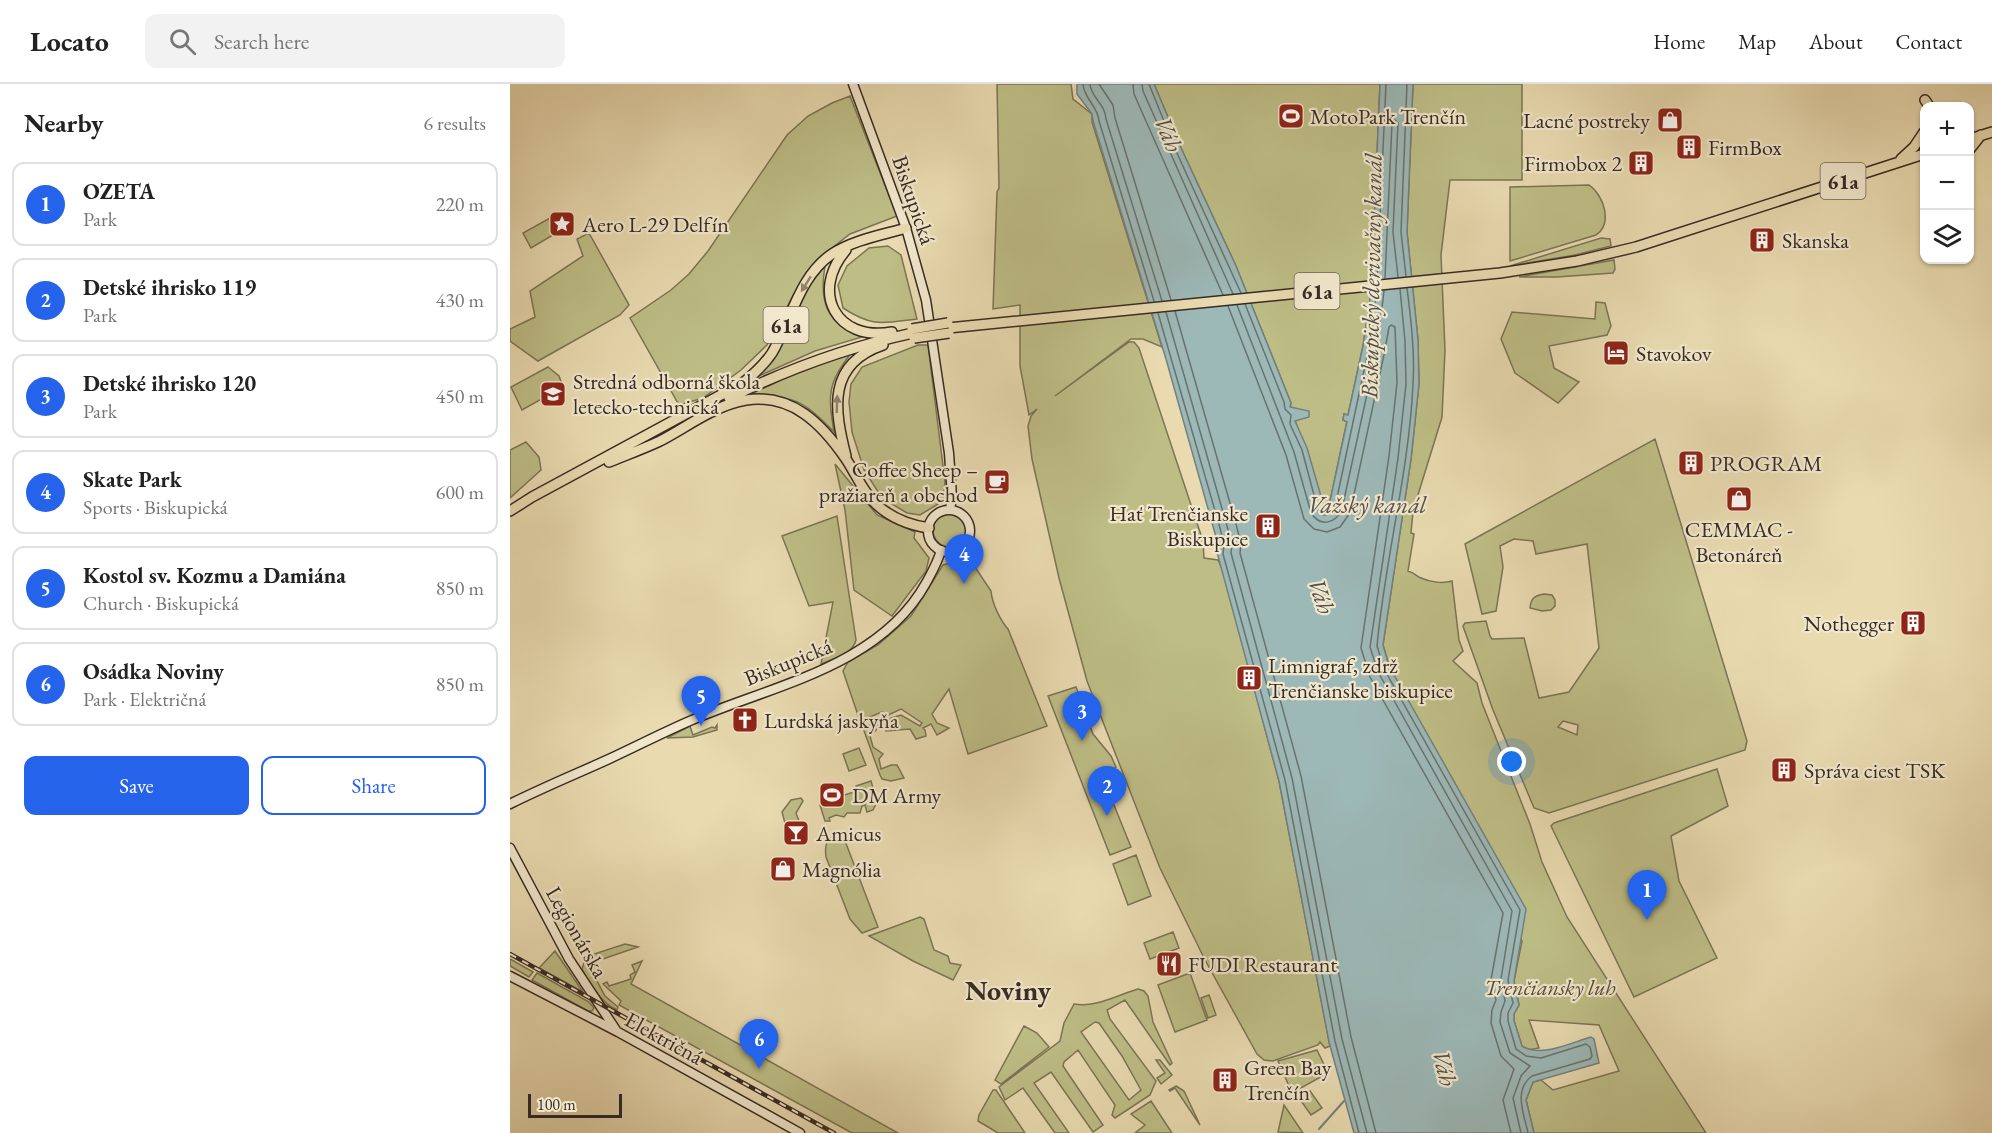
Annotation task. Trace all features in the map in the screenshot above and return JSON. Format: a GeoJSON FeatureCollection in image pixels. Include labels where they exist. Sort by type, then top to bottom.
{"type":"FeatureCollection","features":[{"type":"Feature","properties":{"kind":"main road"},"geometry":{"type":"LineString","coordinates":[[1974,138],[1992,132]]}},
{"type":"Feature","properties":{"kind":"main road"},"geometry":{"type":"LineString","coordinates":[[1974,134],[1981,135]]}},
{"type":"Feature","properties":{"kind":"main road"},"geometry":{"type":"LineString","coordinates":[[1974,144],[1981,135]]}},
{"type":"Feature","properties":{"kind":"main road"},"geometry":{"type":"LineString","coordinates":[[1896,163],[1914,147],[1920,138]]}},
{"type":"Feature","properties":{"kind":"main road","name":"61a"},"geometry":{"type":"LineString","coordinates":[[993,324],[1500,273],[1602,255],[1636,247],[1920,155]]}},
{"type":"Feature","properties":{"kind":"main road","name":"61a"},"geometry":{"type":"LineString","coordinates":[[510,513],[543,491],[743,383],[763,365],[779,340],[806,282],[823,262],[832,254],[849,246],[906,228]]}},
{"type":"Feature","properties":{"kind":"main road","name":"61a"},"geometry":{"type":"LineString","coordinates":[[849,246],[831,271],[829,282],[829,293],[842,321],[861,332],[913,333]]}},
{"type":"Feature","properties":{"kind":"main road","name":"61a"},"geometry":{"type":"LineString","coordinates":[[510,513],[710,408],[788,370],[854,348],[913,333],[948,328],[1129,315],[1175,305]]}},
{"type":"Feature","properties":{"kind":"main road","name":"61a"},"geometry":{"type":"LineString","coordinates":[[847,461],[837,410],[842,378],[854,361],[863,354],[913,333]]}},
{"type":"Feature","properties":{"kind":"main road","name":"61a"},"geometry":{"type":"LineString","coordinates":[[608,462],[657,442],[721,408],[745,401],[769,400],[782,403],[808,415],[819,424],[847,461],[860,485],[877,505],[896,519],[910,525],[929,528]]}},
{"type":"Feature","properties":{"kind":"street","name":"Biskupická"},"geometry":{"type":"LineString","coordinates":[[853,84],[906,228],[926,300],[951,472],[950,510]]}},
{"type":"Feature","properties":{"kind":"street"},"geometry":{"type":"LineString","coordinates":[[950,510],[958,512],[970,526],[970,536],[966,543],[959,549],[951,551],[941,550],[932,542],[929,528],[936,514],[950,510]]}},
{"type":"Feature","properties":{"kind":"street","name":"Biskupická"},"geometry":{"type":"LineString","coordinates":[[510,804],[691,721],[776,688],[861,650],[879,638],[910,608],[929,578],[941,550]]}},
{"type":"Feature","properties":{"kind":"street","name":"Legionárska"},"geometry":{"type":"LineString","coordinates":[[510,848],[566,953],[618,1032]]}},
{"type":"Feature","properties":{"kind":"street","name":"Električná"},"geometry":{"type":"LineString","coordinates":[[510,976],[618,1032],[801,1133]]}},
{"type":"Feature","properties":{"kind":"street"},"geometry":{"type":"LineString","coordinates":[[582,1013],[591,1014],[597,1011],[593,997]]}},
{"type":"Feature","properties":{"kind":"green space"},"geometry":{"type":"Polygon","coordinates":[[[997,84],[1071,84],[1073,99],[1092,114],[1092,122],[1162,347],[1143,339],[1131,339],[1055,396],[1129,342],[1134,342],[1139,348],[1203,541],[1204,558],[1218,560],[1223,571],[1279,781],[1330,1046],[1325,1048],[1320,1042],[1318,1045],[1273,1061],[1264,1060],[1257,1054],[1205,960],[1160,868],[1087,681],[1059,578],[1032,459],[1028,426],[1031,416],[1037,409],[1029,415],[1020,366],[1020,305],[993,309],[999,188],[997,84]]]}},
{"type":"Feature","properties":{"kind":"green space"},"geometry":{"type":"Polygon","coordinates":[[[1154,84],[1380,84],[1371,293],[1363,346],[1348,415],[1344,414],[1343,420],[1347,421],[1329,506],[1325,511],[1295,420],[1304,417],[1304,411],[1290,407],[1291,403],[1236,266],[1154,84]]]}},
{"type":"Feature","properties":{"kind":"green space","name":"Trenčiansky luh"},"geometry":{"type":"Polygon","coordinates":[[[1413,84],[1522,84],[1522,180],[1450,180],[1441,255],[1445,350],[1442,417],[1413,511],[1411,533],[1414,534],[1408,571],[1432,581],[1452,581],[1459,640],[1463,651],[1453,661],[1477,683],[1482,703],[1530,824],[1542,862],[1567,917],[1706,1133],[1534,1133],[1526,1100],[1533,1082],[1541,1080],[1553,1090],[1619,1071],[1599,1025],[1529,1020],[1539,1048],[1528,1050],[1522,1046],[1514,1021],[1514,1014],[1519,1005],[1514,981],[1522,941],[1389,665],[1383,645],[1411,459],[1419,384],[1418,340],[1407,232],[1413,84]]]}},
{"type":"Feature","properties":{"kind":"green space"},"geometry":{"type":"Polygon","coordinates":[[[850,96],[897,216],[850,234],[823,255],[794,294],[767,345],[741,370],[703,398],[679,405],[630,318],[671,290],[689,274],[708,251],[787,135],[808,116],[850,96]]]}},
{"type":"Feature","properties":{"kind":"green space"},"geometry":{"type":"Polygon","coordinates":[[[1589,185],[1599,195],[1605,217],[1601,230],[1596,235],[1510,261],[1510,187],[1589,185]]]}},
{"type":"Feature","properties":{"kind":"green space"},"geometry":{"type":"Polygon","coordinates":[[[550,218],[558,232],[531,248],[523,233],[550,218]]]}},
{"type":"Feature","properties":{"kind":"green space"},"geometry":{"type":"Polygon","coordinates":[[[589,233],[629,305],[620,315],[538,361],[510,341],[510,329],[535,317],[530,291],[583,256],[577,239],[589,233]]]}},
{"type":"Feature","properties":{"kind":"green space"},"geometry":{"type":"Polygon","coordinates":[[[1601,238],[1610,239],[1611,246],[1575,255],[1510,266],[1601,238]]]}},
{"type":"Feature","properties":{"kind":"green space"},"geometry":{"type":"Polygon","coordinates":[[[888,246],[901,255],[917,319],[895,322],[871,321],[843,308],[838,285],[847,266],[869,248],[888,246]]]}},
{"type":"Feature","properties":{"kind":"green space"},"geometry":{"type":"Polygon","coordinates":[[[1614,260],[1613,273],[1519,277],[1614,260]]]}},
{"type":"Feature","properties":{"kind":"green space"},"geometry":{"type":"Polygon","coordinates":[[[825,266],[823,290],[828,310],[840,325],[862,337],[815,351],[759,376],[779,350],[810,284],[825,266]]]}},
{"type":"Feature","properties":{"kind":"green space"},"geometry":{"type":"Polygon","coordinates":[[[1596,302],[1605,303],[1611,326],[1607,335],[1549,346],[1554,368],[1579,382],[1558,403],[1515,373],[1501,339],[1512,312],[1595,319],[1596,302]]]}},
{"type":"Feature","properties":{"kind":"green space"},"geometry":{"type":"Polygon","coordinates":[[[918,345],[928,345],[945,482],[943,501],[920,515],[907,513],[882,498],[864,470],[852,432],[849,402],[851,384],[862,367],[918,345]]]}},
{"type":"Feature","properties":{"kind":"green space"},"geometry":{"type":"Polygon","coordinates":[[[852,352],[838,372],[831,390],[834,432],[815,413],[798,402],[778,396],[751,394],[790,376],[852,352]]]}},
{"type":"Feature","properties":{"kind":"green space"},"geometry":{"type":"Polygon","coordinates":[[[548,367],[559,376],[563,387],[522,410],[511,387],[548,367]]]}},
{"type":"Feature","properties":{"kind":"green space"},"geometry":{"type":"Polygon","coordinates":[[[1655,439],[1747,741],[1745,750],[1549,813],[1534,808],[1493,710],[1463,626],[1465,623],[1486,621],[1492,639],[1524,638],[1539,698],[1569,692],[1599,648],[1587,544],[1536,554],[1533,541],[1514,539],[1500,546],[1503,567],[1496,611],[1482,614],[1465,544],[1655,439]],[[1563,721],[1558,727],[1577,735],[1578,725],[1563,721]]]}},
{"type":"Feature","properties":{"kind":"green space"},"geometry":{"type":"Polygon","coordinates":[[[526,442],[539,457],[541,470],[510,498],[510,450],[526,442]]]}},
{"type":"Feature","properties":{"kind":"green space"},"geometry":{"type":"Polygon","coordinates":[[[835,464],[877,515],[915,532],[914,538],[929,558],[926,571],[892,616],[854,590],[845,510],[835,464]]]}},
{"type":"Feature","properties":{"kind":"green space"},"geometry":{"type":"Polygon","coordinates":[[[950,513],[962,518],[967,530],[962,542],[950,547],[938,542],[933,530],[938,518],[950,513]]]}},
{"type":"Feature","properties":{"kind":"green space"},"geometry":{"type":"Polygon","coordinates":[[[837,516],[856,640],[847,652],[821,664],[833,602],[809,606],[782,536],[837,516]]]}},
{"type":"Feature","properties":{"kind":"green space"},"geometry":{"type":"Polygon","coordinates":[[[969,558],[991,591],[995,606],[1008,629],[1047,726],[968,754],[949,689],[932,714],[937,723],[949,728],[937,735],[931,724],[923,728],[926,736],[916,739],[910,729],[886,731],[885,726],[891,718],[901,715],[920,726],[922,723],[901,709],[884,717],[882,712],[860,721],[843,671],[848,662],[878,645],[911,616],[943,565],[969,558]]]}},
{"type":"Feature","properties":{"kind":"green space"},"geometry":{"type":"Polygon","coordinates":[[[1544,594],[1552,595],[1555,600],[1555,606],[1551,610],[1542,611],[1530,608],[1534,598],[1544,594]]]}},
{"type":"Feature","properties":{"kind":"green space"},"geometry":{"type":"Polygon","coordinates":[[[1076,687],[1093,734],[1111,756],[1116,767],[1103,778],[1131,847],[1110,855],[1048,696],[1076,687]]]}},
{"type":"Feature","properties":{"kind":"green space"},"geometry":{"type":"Polygon","coordinates":[[[877,722],[879,727],[870,736],[873,747],[883,754],[879,759],[881,769],[897,765],[904,778],[891,781],[882,779],[880,775],[863,728],[877,722]]]}},
{"type":"Feature","properties":{"kind":"green space"},"geometry":{"type":"Polygon","coordinates":[[[717,725],[717,730],[693,737],[667,738],[690,726],[693,735],[712,727],[715,728],[717,725]]]}},
{"type":"Feature","properties":{"kind":"green space"},"geometry":{"type":"Polygon","coordinates":[[[859,748],[866,765],[849,771],[843,754],[859,748]]]}},
{"type":"Feature","properties":{"kind":"green space"},"geometry":{"type":"Polygon","coordinates":[[[1717,769],[1728,806],[1671,836],[1679,881],[1717,958],[1634,997],[1551,826],[1554,823],[1717,769]]]}},
{"type":"Feature","properties":{"kind":"green space"},"geometry":{"type":"Polygon","coordinates":[[[871,781],[877,802],[873,810],[867,812],[865,805],[862,806],[860,813],[847,813],[844,817],[836,815],[829,818],[830,821],[825,821],[820,805],[857,791],[856,786],[871,781]]]}},
{"type":"Feature","properties":{"kind":"green space"},"geometry":{"type":"Polygon","coordinates":[[[801,798],[803,801],[796,813],[801,826],[787,831],[782,812],[791,800],[801,798]]]}},
{"type":"Feature","properties":{"kind":"green space"},"geometry":{"type":"Polygon","coordinates":[[[842,833],[878,927],[862,933],[850,919],[826,857],[828,841],[833,836],[842,833]]]}},
{"type":"Feature","properties":{"kind":"green space"},"geometry":{"type":"Polygon","coordinates":[[[1136,855],[1151,896],[1128,905],[1113,864],[1136,855]]]}},
{"type":"Feature","properties":{"kind":"green space"},"geometry":{"type":"Polygon","coordinates":[[[920,917],[924,919],[934,950],[948,956],[950,963],[961,965],[953,980],[869,936],[920,917]]]}},
{"type":"Feature","properties":{"kind":"green space"},"geometry":{"type":"Polygon","coordinates":[[[1173,932],[1179,948],[1150,959],[1144,943],[1173,932]]]}},
{"type":"Feature","properties":{"kind":"green space"},"geometry":{"type":"Polygon","coordinates":[[[625,944],[638,947],[594,962],[592,958],[594,954],[625,944]]]}},
{"type":"Feature","properties":{"kind":"green space"},"geometry":{"type":"Polygon","coordinates":[[[555,951],[583,992],[539,968],[555,951]]]}},
{"type":"Feature","properties":{"kind":"green space"},"geometry":{"type":"Polygon","coordinates":[[[510,959],[533,972],[529,977],[510,966],[510,959]]]}},
{"type":"Feature","properties":{"kind":"green space"},"geometry":{"type":"Polygon","coordinates":[[[642,961],[631,984],[898,1133],[852,1133],[619,1005],[621,1001],[603,984],[607,982],[609,986],[631,979],[630,975],[635,972],[632,965],[642,961]]]}},
{"type":"Feature","properties":{"kind":"green space"},"geometry":{"type":"Polygon","coordinates":[[[584,963],[588,964],[605,996],[618,1007],[617,1010],[606,1003],[592,987],[582,969],[584,963]]]}},
{"type":"Feature","properties":{"kind":"green space"},"geometry":{"type":"Polygon","coordinates":[[[537,973],[589,1002],[594,1008],[588,1011],[532,980],[537,973]]]}},
{"type":"Feature","properties":{"kind":"green space"},"geometry":{"type":"Polygon","coordinates":[[[1190,973],[1207,1020],[1175,1032],[1158,985],[1190,973]]]}},
{"type":"Feature","properties":{"kind":"green space"},"geometry":{"type":"Polygon","coordinates":[[[1138,989],[1144,991],[1148,996],[1153,1022],[1172,1063],[1170,1065],[1125,1000],[1107,1010],[1110,1019],[1156,1081],[1150,1095],[1115,1118],[1112,1115],[1115,1105],[1078,1050],[1064,1062],[1063,1066],[1103,1125],[1093,1132],[1051,1072],[1034,1083],[1069,1133],[1055,1133],[1023,1088],[1005,1100],[999,1087],[1060,1041],[1064,1023],[1074,1004],[1098,1003],[1138,989]],[[1095,1022],[1081,1032],[1129,1100],[1141,1090],[1122,1056],[1099,1023],[1095,1022]]]}},
{"type":"Feature","properties":{"kind":"green space"},"geometry":{"type":"Polygon","coordinates":[[[1209,995],[1216,1015],[1208,1018],[1201,998],[1209,995]]]}},
{"type":"Feature","properties":{"kind":"green space"},"geometry":{"type":"Polygon","coordinates":[[[1024,1026],[1037,1033],[1049,1047],[1001,1084],[995,1080],[1024,1026]]]}},
{"type":"Feature","properties":{"kind":"green space"},"geometry":{"type":"Polygon","coordinates":[[[1317,1050],[1328,1073],[1292,1093],[1278,1061],[1317,1050]]]}},
{"type":"Feature","properties":{"kind":"green space"},"geometry":{"type":"Polygon","coordinates":[[[1156,1060],[1160,1060],[1172,1075],[1161,1084],[1157,1078],[1165,1073],[1156,1060]]]}},
{"type":"Feature","properties":{"kind":"green space"},"geometry":{"type":"Polygon","coordinates":[[[1176,1086],[1184,1091],[1200,1125],[1175,1088],[1169,1090],[1176,1086]]]}},
{"type":"Feature","properties":{"kind":"green space"},"geometry":{"type":"Polygon","coordinates":[[[993,1090],[996,1090],[1025,1133],[998,1133],[978,1121],[993,1090]]]}},
{"type":"Feature","properties":{"kind":"green space"},"geometry":{"type":"Polygon","coordinates":[[[1310,1091],[1322,1108],[1311,1115],[1299,1098],[1310,1091]]]}},
{"type":"Feature","properties":{"kind":"green space"},"geometry":{"type":"Polygon","coordinates":[[[1151,1101],[1172,1133],[1135,1133],[1145,1125],[1131,1114],[1151,1101]]]}},
{"type":"Feature","properties":{"kind":"green space"},"geometry":{"type":"Polygon","coordinates":[[[1284,1105],[1303,1133],[1278,1132],[1284,1105]]]}},
{"type":"Feature","properties":{"kind":"water"},"geometry":{"type":"Polygon","coordinates":[[[1077,84],[1154,84],[1236,266],[1291,403],[1290,407],[1309,411],[1309,417],[1295,421],[1307,448],[1325,510],[1329,506],[1347,422],[1343,420],[1344,414],[1348,415],[1363,346],[1371,293],[1380,84],[1413,84],[1407,232],[1418,340],[1419,384],[1411,459],[1383,645],[1389,666],[1526,909],[1514,981],[1519,1005],[1514,1014],[1514,1021],[1522,1046],[1547,1050],[1591,1037],[1594,1039],[1599,1063],[1533,1082],[1526,1100],[1534,1133],[1354,1133],[1329,1042],[1279,781],[1215,548],[1219,547],[1166,359],[1092,114],[1077,94],[1077,84]]]}},
{"type":"Feature","properties":{"kind":"waterway"},"geometry":{"type":"LineString","coordinates":[[1319,1129],[1344,1101]]}},
{"type":"Feature","properties":{"kind":"railway"},"geometry":{"type":"LineString","coordinates":[[510,954],[834,1133]]}},
{"type":"Feature","properties":{"kind":"place","name":"MotoPark Trenčín"},"geometry":{"type":"Point","coordinates":[1291,116]}},
{"type":"Feature","properties":{"kind":"place","name":"Lacné postreky"},"geometry":{"type":"Point","coordinates":[1670,120]}},
{"type":"Feature","properties":{"kind":"place","name":"FirmBox"},"geometry":{"type":"Point","coordinates":[1689,147]}},
{"type":"Feature","properties":{"kind":"place","name":"Firmobox 2"},"geometry":{"type":"Point","coordinates":[1641,163]}},
{"type":"Feature","properties":{"kind":"place","name":"Aero L-29 Delfín"},"geometry":{"type":"Point","coordinates":[562,224]}},
{"type":"Feature","properties":{"kind":"place","name":"Skanska"},"geometry":{"type":"Point","coordinates":[1762,240]}},
{"type":"Feature","properties":{"kind":"place","name":"Stavokov"},"geometry":{"type":"Point","coordinates":[1616,353]}},
{"type":"Feature","properties":{"kind":"place","name":"Stredná odborná škola letecko-technická"},"geometry":{"type":"Point","coordinates":[553,394]}},
{"type":"Feature","properties":{"kind":"place","name":"PROGRAM"},"geometry":{"type":"Point","coordinates":[1691,463]}},
{"type":"Feature","properties":{"kind":"place","name":"Coffee Sheep – pražiareň a obchod"},"geometry":{"type":"Point","coordinates":[997,482]}},
{"type":"Feature","properties":{"kind":"place","name":"CEMMAC - Betonáreň"},"geometry":{"type":"Point","coordinates":[1739,499]}},
{"type":"Feature","properties":{"kind":"place","name":"Hať Trenčianske Biskupice"},"geometry":{"type":"Point","coordinates":[1268,526]}},
{"type":"Feature","properties":{"kind":"place","name":"Skate Park"},"geometry":{"type":"Point","coordinates":[964,584]}},
{"type":"Feature","properties":{"kind":"place","name":"Nothegger"},"geometry":{"type":"Point","coordinates":[1913,623]}},
{"type":"Feature","properties":{"kind":"place","name":"Limnigraf, zdrž Trenčianske biskupice"},"geometry":{"type":"Point","coordinates":[1249,678]}},
{"type":"Feature","properties":{"kind":"place","name":"Lurdská jaskyňa"},"geometry":{"type":"Point","coordinates":[745,720]}},
{"type":"Feature","properties":{"kind":"place","name":"Kostol sv. Kozmu a Damiána"},"geometry":{"type":"Point","coordinates":[701,726]}},
{"type":"Feature","properties":{"kind":"place","name":"Detské ihrisko 120"},"geometry":{"type":"Point","coordinates":[1082,741]}},
{"type":"Feature","properties":{"kind":"place","name":"Správa ciest TSK"},"geometry":{"type":"Point","coordinates":[1784,770]}},
{"type":"Feature","properties":{"kind":"place","name":"DM Army"},"geometry":{"type":"Point","coordinates":[832,795]}},
{"type":"Feature","properties":{"kind":"place","name":"Detské ihrisko 119"},"geometry":{"type":"Point","coordinates":[1107,816]}},
{"type":"Feature","properties":{"kind":"place","name":"Amicus"},"geometry":{"type":"Point","coordinates":[796,833]}},
{"type":"Feature","properties":{"kind":"place","name":"Magnólia"},"geometry":{"type":"Point","coordinates":[783,869]}},
{"type":"Feature","properties":{"kind":"place","name":"OZETA"},"geometry":{"type":"Point","coordinates":[1647,920]}},
{"type":"Feature","properties":{"kind":"place","name":"FUDI Restaurant"},"geometry":{"type":"Point","coordinates":[1169,964]}},
{"type":"Feature","properties":{"kind":"place","name":"Osádka Noviny"},"geometry":{"type":"Point","coordinates":[759,1069]}},
{"type":"Feature","properties":{"kind":"place","name":"Green Bay Trenčín"},"geometry":{"type":"Point","coordinates":[1225,1080]}},
{"type":"Feature","properties":{"kind":"district","name":"Noviny"},"geometry":{"type":"Point","coordinates":[1008,990]}},
{"type":"Feature","properties":{"kind":"water label","name":"Váh"},"geometry":{"type":"Point","coordinates":[1169,134]}},
{"type":"Feature","properties":{"kind":"water label","name":"Biskupický derivačný kanál"},"geometry":{"type":"Point","coordinates":[1371,276]}},
{"type":"Feature","properties":{"kind":"water label","name":"Važský kanál"},"geometry":{"type":"Point","coordinates":[1367,504]}},
{"type":"Feature","properties":{"kind":"water label","name":"Váh"},"geometry":{"type":"Point","coordinates":[1322,596]}},
{"type":"Feature","properties":{"kind":"water label","name":"Váh"},"geometry":{"type":"Point","coordinates":[1445,1068]}}]}
